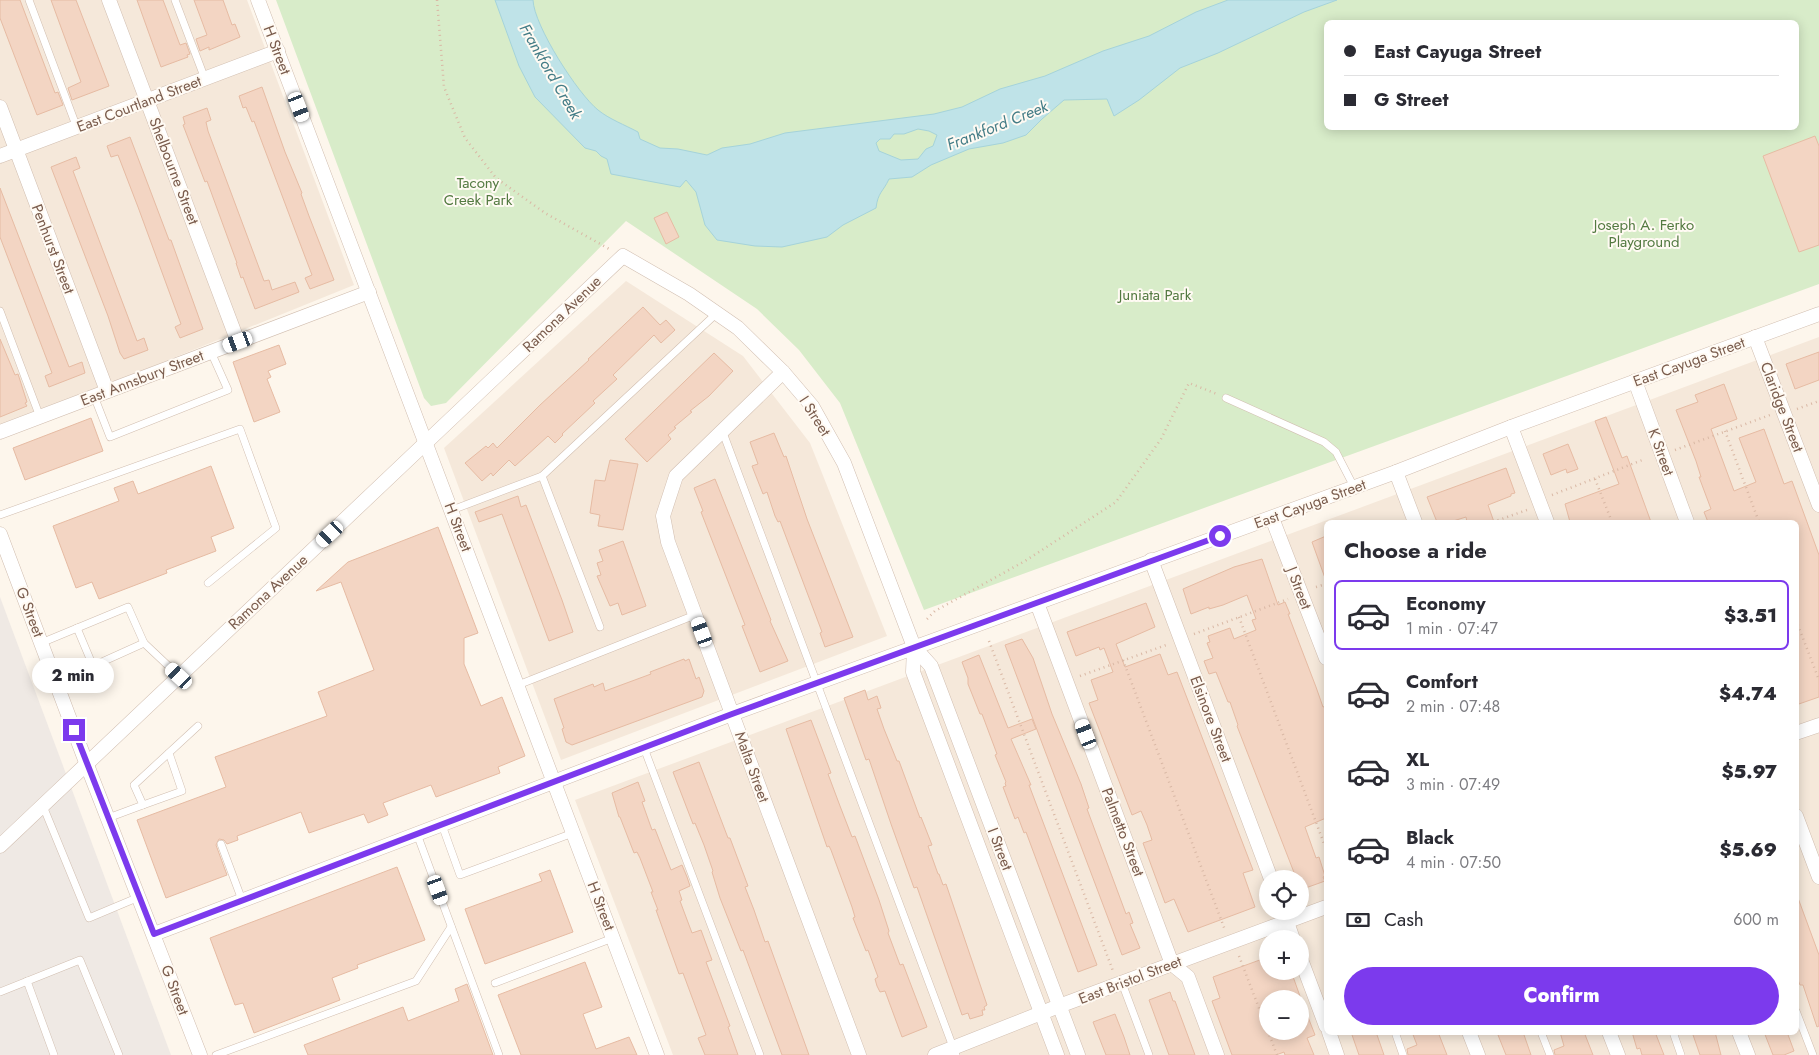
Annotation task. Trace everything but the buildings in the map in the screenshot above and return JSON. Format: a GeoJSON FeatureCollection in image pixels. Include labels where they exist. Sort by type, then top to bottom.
{"type":"FeatureCollection","features":[{"type":"Feature","properties":{"kind":"street","name":"Shelbourne Street"},"geometry":{"type":"LineString","coordinates":[[109,0],[238,342]]}},
{"type":"Feature","properties":{"kind":"street","name":"H Street"},"geometry":{"type":"LineString","coordinates":[[258,0],[657,1055]]}},
{"type":"Feature","properties":{"kind":"street","name":"East Courtland Street"},"geometry":{"type":"LineString","coordinates":[[0,156],[278,51]]}},
{"type":"Feature","properties":{"kind":"street","name":"Penhurst Street"},"geometry":{"type":"LineString","coordinates":[[0,107],[101,393]]}},
{"type":"Feature","properties":{"kind":"street","name":"I Street"},"geometry":{"type":"LineString","coordinates":[[623,256],[689,294],[738,328],[783,372],[812,406],[844,463],[914,647],[931,666],[1078,1055]]}},
{"type":"Feature","properties":{"kind":"street","name":"Ramona Avenue"},"geometry":{"type":"LineString","coordinates":[[0,846],[623,256]]}},
{"type":"Feature","properties":{"kind":"street","name":"East Annsbury Street"},"geometry":{"type":"LineString","coordinates":[[0,432],[369,292]]}},
{"type":"Feature","properties":{"kind":"street","name":"East Cayuga Street"},"geometry":{"type":"LineString","coordinates":[[154,934],[732,714],[1151,560],[1354,488],[1511,427],[1819,314]]}},
{"type":"Feature","properties":{"kind":"street","name":"Claridge Street"},"geometry":{"type":"LineString","coordinates":[[1755,337],[1819,505]]}},
{"type":"Feature","properties":{"kind":"street","name":"Malta Street"},"geometry":{"type":"LineString","coordinates":[[783,372],[676,476],[663,516],[668,542],[859,1055]]}},
{"type":"Feature","properties":{"kind":"street","name":"K Street"},"geometry":{"type":"LineString","coordinates":[[1635,381],[1686,520]]}},
{"type":"Feature","properties":{"kind":"street"},"geometry":{"type":"LineString","coordinates":[[1511,427],[1546,520]]}},
{"type":"Feature","properties":{"kind":"street"},"geometry":{"type":"LineString","coordinates":[[1396,472],[1414,520]]}},
{"type":"Feature","properties":{"kind":"street","name":"J Street"},"geometry":{"type":"LineString","coordinates":[[1272,518],[1324,653]]}},
{"type":"Feature","properties":{"kind":"street","name":"G Street"},"geometry":{"type":"LineString","coordinates":[[0,534],[87,765],[200,1055]]}},
{"type":"Feature","properties":{"kind":"street","name":"Elsinore Street"},"geometry":{"type":"LineString","coordinates":[[1151,560],[1268,870]]}},
{"type":"Feature","properties":{"kind":"street","name":"Palmetto Street"},"geometry":{"type":"LineString","coordinates":[[1037,603],[1172,964],[1188,977],[1218,1055]]}},
{"type":"Feature","properties":{"kind":"street","name":"I Street"},"geometry":{"type":"LineString","coordinates":[[914,647],[913,672],[1057,1055]]}},
{"type":"Feature","properties":{"kind":"street"},"geometry":{"type":"LineString","coordinates":[[1799,732],[1819,724]]}},
{"type":"Feature","properties":{"kind":"street"},"geometry":{"type":"LineString","coordinates":[[1799,824],[1819,877]]}},
{"type":"Feature","properties":{"kind":"street","name":"East Bristol Street"},"geometry":{"type":"LineString","coordinates":[[1309,911],[1324,907]]}},
{"type":"Feature","properties":{"kind":"street","name":"East Bristol Street"},"geometry":{"type":"LineString","coordinates":[[935,1055],[954,1051],[1041,1013],[1172,964],[1278,920]]}},
{"type":"Feature","properties":{"kind":"street"},"geometry":{"type":"LineString","coordinates":[[1309,980],[1324,1021]]}},
{"type":"Feature","properties":{"kind":"street"},"geometry":{"type":"LineString","coordinates":[[1330,1035],[1337,1055]]}},
{"type":"Feature","properties":{"kind":"street"},"geometry":{"type":"LineString","coordinates":[[1470,1035],[1478,1055]]}},
{"type":"Feature","properties":{"kind":"street"},"geometry":{"type":"LineString","coordinates":[[1610,1035],[1618,1055]]}},
{"type":"Feature","properties":{"kind":"street"},"geometry":{"type":"LineString","coordinates":[[1740,1035],[1748,1055]]}},
{"type":"Feature","properties":{"kind":"lane"},"geometry":{"type":"LineString","coordinates":[[29,0],[77,128]]}},
{"type":"Feature","properties":{"kind":"lane"},"geometry":{"type":"LineString","coordinates":[[176,0],[205,79]]}},
{"type":"Feature","properties":{"kind":"lane"},"geometry":{"type":"LineString","coordinates":[[0,311],[40,417]]}},
{"type":"Feature","properties":{"kind":"lane"},"geometry":{"type":"LineString","coordinates":[[452,510],[542,476],[717,313]]}},
{"type":"Feature","properties":{"kind":"lane"},"geometry":{"type":"LineString","coordinates":[[101,393],[110,437],[228,390],[211,352]]}},
{"type":"Feature","properties":{"kind":"lane"},"geometry":{"type":"LineString","coordinates":[[1226,398],[1324,442],[1336,452],[1354,488]]}},
{"type":"Feature","properties":{"kind":"lane"},"geometry":{"type":"LineString","coordinates":[[0,515],[240,429],[276,528],[208,583]]}},
{"type":"Feature","properties":{"kind":"lane"},"geometry":{"type":"LineString","coordinates":[[722,430],[954,1051]]}},
{"type":"Feature","properties":{"kind":"lane"},"geometry":{"type":"LineString","coordinates":[[542,476],[600,627]]}},
{"type":"Feature","properties":{"kind":"lane"},"geometry":{"type":"LineString","coordinates":[[41,643],[128,608],[144,643],[179,676]]}},
{"type":"Feature","properties":{"kind":"lane"},"geometry":{"type":"LineString","coordinates":[[518,685],[695,615]]}},
{"type":"Feature","properties":{"kind":"lane"},"geometry":{"type":"LineString","coordinates":[[78,628],[93,666],[144,643]]}},
{"type":"Feature","properties":{"kind":"lane"},"geometry":{"type":"LineString","coordinates":[[142,805],[134,785],[198,726]]}},
{"type":"Feature","properties":{"kind":"lane"},"geometry":{"type":"LineString","coordinates":[[644,748],[760,1055]]}},
{"type":"Feature","properties":{"kind":"lane"},"geometry":{"type":"LineString","coordinates":[[108,818],[182,791],[169,753]]}},
{"type":"Feature","properties":{"kind":"lane"},"geometry":{"type":"LineString","coordinates":[[43,806],[89,918],[139,897]]}},
{"type":"Feature","properties":{"kind":"lane"},"geometry":{"type":"LineString","coordinates":[[442,825],[460,876],[573,833]]}},
{"type":"Feature","properties":{"kind":"lane"},"geometry":{"type":"LineString","coordinates":[[417,834],[499,1055]]}},
{"type":"Feature","properties":{"kind":"lane"},"geometry":{"type":"LineString","coordinates":[[221,844],[242,900]]}},
{"type":"Feature","properties":{"kind":"lane"},"geometry":{"type":"LineString","coordinates":[[216,1055],[416,980],[451,927]]}},
{"type":"Feature","properties":{"kind":"lane"},"geometry":{"type":"LineString","coordinates":[[495,983],[613,938]]}},
{"type":"Feature","properties":{"kind":"lane"},"geometry":{"type":"LineString","coordinates":[[0,992],[80,960],[119,1055]]}},
{"type":"Feature","properties":{"kind":"lane"},"geometry":{"type":"LineString","coordinates":[[27,982],[54,1055]]}},
{"type":"Feature","properties":{"kind":"lane"},"geometry":{"type":"LineString","coordinates":[[1122,983],[1149,1055]]}},
{"type":"Feature","properties":{"kind":"lane"},"geometry":{"type":"LineString","coordinates":[[1799,1019],[1813,1055]]}},
{"type":"Feature","properties":{"kind":"lane"},"geometry":{"type":"LineString","coordinates":[[1396,1035],[1403,1055]]}},
{"type":"Feature","properties":{"kind":"lane"},"geometry":{"type":"LineString","coordinates":[[1542,1035],[1550,1055]]}},
{"type":"Feature","properties":{"kind":"lane"},"geometry":{"type":"LineString","coordinates":[[1674,1035],[1681,1055]]}},
{"type":"Feature","properties":{"kind":"path"},"geometry":{"type":"LineString","coordinates":[[437,0],[444,87],[465,138],[496,178],[545,213],[623,256]]}},
{"type":"Feature","properties":{"kind":"path"},"geometry":{"type":"LineString","coordinates":[[927,619],[935,611],[1025,561],[1116,502],[1161,439],[1189,383],[1226,398]]}},
{"type":"Feature","properties":{"kind":"path"},"geometry":{"type":"LineString","coordinates":[[1795,410],[1819,401]]}},
{"type":"Feature","properties":{"kind":"path"},"geometry":{"type":"LineString","coordinates":[[1675,450],[1773,414]]}},
{"type":"Feature","properties":{"kind":"path"},"geometry":{"type":"LineString","coordinates":[[1725,431],[1758,520]]}},
{"type":"Feature","properties":{"kind":"path"},"geometry":{"type":"LineString","coordinates":[[1548,496],[1646,459]]}},
{"type":"Feature","properties":{"kind":"path"},"geometry":{"type":"LineString","coordinates":[[1595,479],[1611,520]]}},
{"type":"Feature","properties":{"kind":"path"},"geometry":{"type":"LineString","coordinates":[[1499,520],[1530,509]]}},
{"type":"Feature","properties":{"kind":"path"},"geometry":{"type":"LineString","coordinates":[[1316,587],[1324,585]]}},
{"type":"Feature","properties":{"kind":"path"},"geometry":{"type":"LineString","coordinates":[[1190,635],[1290,599]]}},
{"type":"Feature","properties":{"kind":"path"},"geometry":{"type":"LineString","coordinates":[[1239,618],[1324,844]]}},
{"type":"Feature","properties":{"kind":"path"},"geometry":{"type":"LineString","coordinates":[[1799,628],[1819,680]]}},
{"type":"Feature","properties":{"kind":"path"},"geometry":{"type":"LineString","coordinates":[[989,641],[1113,971]]}},
{"type":"Feature","properties":{"kind":"path"},"geometry":{"type":"LineString","coordinates":[[1076,677],[1171,643]]}},
{"type":"Feature","properties":{"kind":"path"},"geometry":{"type":"LineString","coordinates":[[1124,660],[1225,930]]}},
{"type":"Feature","properties":{"kind":"path"},"geometry":{"type":"LineString","coordinates":[[1239,956],[1276,1055]]}},
{"type":"Feature","properties":{"kind":"shaded area"},"geometry":{"type":"Polygon","coordinates":[[[0,0],[247,0],[354,285],[0,428],[0,0]]]}},
{"type":"Feature","properties":{"kind":"shaded area"},"geometry":{"type":"Polygon","coordinates":[[[626,281],[743,356],[810,443],[887,636],[561,760],[444,448],[626,281]]]}},
{"type":"Feature","properties":{"kind":"shaded area"},"geometry":{"type":"Polygon","coordinates":[[[1819,337],[1819,1055],[673,1055],[575,800],[1324,521],[1324,1035],[1799,1035],[1799,520],[1327,520],[1819,337]]]}},
{"type":"Feature","properties":{"kind":"shaded area"},"geometry":{"type":"Polygon","coordinates":[[[0,597],[171,1055],[0,1055],[0,597]]]}},
{"type":"Feature","properties":{"kind":"green space","name":"Juniata Park"},"geometry":{"type":"Polygon","coordinates":[[[276,0],[1819,0],[1819,284],[924,610],[840,403],[799,350],[757,309],[626,221],[446,403],[431,406],[424,398],[276,0]]]}},
{"type":"Feature","properties":{"kind":"water","name":"Frankford Creek"},"geometry":{"type":"Polygon","coordinates":[[[495,0],[533,0],[535,12],[558,59],[580,90],[602,113],[638,132],[640,139],[660,148],[678,149],[707,155],[722,148],[750,144],[785,133],[934,114],[962,107],[1000,89],[1045,76],[1103,51],[1149,36],[1196,12],[1228,0],[1337,0],[1304,12],[1218,53],[1180,68],[1139,100],[1114,116],[1107,99],[1064,100],[1026,135],[1003,143],[969,149],[931,165],[912,177],[889,179],[879,195],[876,208],[843,225],[827,237],[782,247],[755,246],[717,240],[705,225],[696,192],[686,180],[680,187],[611,174],[607,159],[596,151],[585,148],[535,97],[519,66],[495,0]],[[918,129],[904,134],[894,134],[890,139],[880,139],[876,143],[879,151],[901,160],[918,159],[926,149],[933,146],[937,135],[918,129]]]}},
{"type":"Feature","properties":{"kind":"route"},"geometry":{"type":"LineString","coordinates":[[74,730],[154,934],[732,714],[1220,536]]}},
{"type":"Feature","properties":{"kind":"park label","name":"Tacony Creek Park"},"geometry":{"type":"Point","coordinates":[478,192]}},
{"type":"Feature","properties":{"kind":"park label","name":"Joseph A. Ferko Playground"},"geometry":{"type":"Point","coordinates":[1644,234]}}]}
